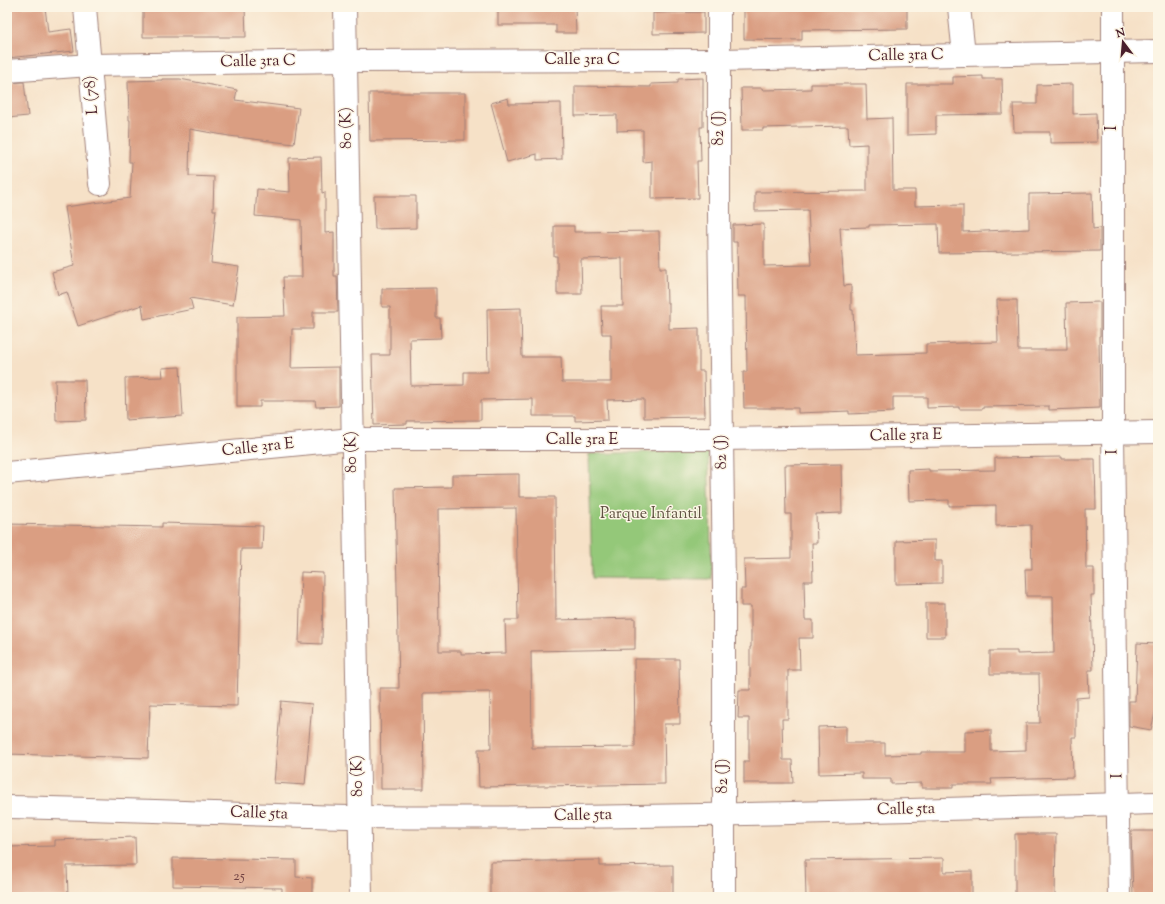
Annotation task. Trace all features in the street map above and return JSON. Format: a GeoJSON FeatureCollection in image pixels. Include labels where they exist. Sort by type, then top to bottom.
{"type":"FeatureCollection","features":[{"type":"Feature","properties":{"kind":"street","name":"L (78)"},"geometry":{"type":"LineString","coordinates":[[85,7],[100,184]]}},
{"type":"Feature","properties":{"kind":"street","name":"80 (K)"},"geometry":{"type":"LineString","coordinates":[[344,7],[358,817],[361,897]]}},
{"type":"Feature","properties":{"kind":"street","name":"82 (J)"},"geometry":{"type":"LineString","coordinates":[[719,7],[719,214],[724,586],[724,897]]}},
{"type":"Feature","properties":{"kind":"street"},"geometry":{"type":"LineString","coordinates":[[959,7],[964,55]]}},
{"type":"Feature","properties":{"kind":"street","name":"I"},"geometry":{"type":"LineString","coordinates":[[1112,7],[1113,433],[1119,897]]}},
{"type":"Feature","properties":{"kind":"street","name":"Calle 3ra C"},"geometry":{"type":"LineString","coordinates":[[7,71],[90,65],[345,60],[720,60],[1158,51]]}},
{"type":"Feature","properties":{"kind":"street","name":"Calle 3ra E"},"geometry":{"type":"LineString","coordinates":[[7,473],[352,439],[722,439],[1158,432]]}},
{"type":"Feature","properties":{"kind":"street","name":"Calle 5ta"},"geometry":{"type":"LineString","coordinates":[[7,807],[358,817],[474,817],[723,814],[1158,803]]}},
{"type":"Feature","properties":{"kind":"green space","name":"Parque Infantil"},"geometry":{"type":"Polygon","coordinates":[[[708,450],[712,579],[592,578],[589,454],[708,450]]]}},
{"type":"Feature","properties":{"kind":"building"},"geometry":{"type":"Polygon","coordinates":[[[7,7],[45,7],[48,32],[71,29],[74,51],[7,58],[7,7]]]}},
{"type":"Feature","properties":{"kind":"building"},"geometry":{"type":"Polygon","coordinates":[[[143,7],[245,7],[246,37],[143,37],[143,7]]]}},
{"type":"Feature","properties":{"kind":"building"},"geometry":{"type":"Polygon","coordinates":[[[498,7],[575,7],[576,33],[556,33],[556,25],[498,25],[498,7]]]}},
{"type":"Feature","properties":{"kind":"building"},"geometry":{"type":"Polygon","coordinates":[[[744,7],[907,7],[907,29],[802,30],[802,40],[744,39],[744,7]]]}},
{"type":"Feature","properties":{"kind":"building"},"geometry":{"type":"Polygon","coordinates":[[[704,12],[704,33],[653,34],[653,13],[704,12]]]}},
{"type":"Feature","properties":{"kind":"building"},"geometry":{"type":"Polygon","coordinates":[[[983,76],[983,79],[1002,79],[1003,114],[936,115],[936,134],[907,135],[907,84],[953,84],[953,77],[983,76]]]}},
{"type":"Feature","properties":{"kind":"building"},"geometry":{"type":"Polygon","coordinates":[[[703,78],[703,127],[700,127],[701,161],[697,161],[698,198],[652,199],[652,161],[643,162],[643,130],[617,131],[617,115],[575,116],[575,86],[651,87],[651,84],[678,83],[678,79],[703,78]]]}},
{"type":"Feature","properties":{"kind":"building"},"geometry":{"type":"Polygon","coordinates":[[[180,79],[237,90],[235,100],[299,108],[294,144],[229,136],[190,129],[189,176],[214,177],[213,210],[216,210],[211,263],[239,267],[233,305],[190,298],[193,309],[144,319],[142,305],[78,326],[67,292],[58,295],[52,272],[74,266],[65,207],[130,198],[132,162],[129,162],[130,120],[128,81],[180,79]]]}},
{"type":"Feature","properties":{"kind":"building"},"geometry":{"type":"Polygon","coordinates":[[[24,82],[28,116],[7,118],[7,83],[24,82]]]}},
{"type":"Feature","properties":{"kind":"building"},"geometry":{"type":"Polygon","coordinates":[[[811,84],[866,84],[867,119],[892,118],[893,190],[915,190],[915,206],[963,205],[963,232],[1029,229],[1029,194],[1092,193],[1093,229],[1100,228],[1100,251],[939,253],[938,224],[869,225],[869,227],[840,228],[844,286],[851,285],[851,310],[853,310],[855,355],[926,353],[926,344],[998,342],[997,300],[1017,300],[1018,350],[1067,350],[1066,303],[1100,302],[1100,408],[1049,410],[1049,406],[983,407],[983,409],[959,409],[959,407],[927,408],[927,397],[893,397],[893,412],[849,414],[849,411],[798,413],[798,408],[744,408],[743,372],[747,372],[746,296],[738,296],[737,242],[733,242],[733,225],[764,224],[764,266],[811,265],[808,210],[755,211],[755,192],[867,191],[867,144],[849,145],[848,126],[763,128],[763,130],[742,130],[741,88],[762,88],[763,90],[811,89],[811,84]]]}},
{"type":"Feature","properties":{"kind":"building"},"geometry":{"type":"Polygon","coordinates":[[[1073,84],[1073,114],[1096,113],[1097,142],[1050,143],[1050,132],[1014,132],[1013,104],[1037,104],[1037,85],[1073,84]]]}},
{"type":"Feature","properties":{"kind":"building"},"geometry":{"type":"Polygon","coordinates":[[[369,93],[465,93],[465,140],[370,141],[369,93]]]}},
{"type":"Feature","properties":{"kind":"building"},"geometry":{"type":"Polygon","coordinates":[[[508,98],[509,104],[561,103],[562,159],[537,160],[537,154],[507,162],[491,103],[508,98]]]}},
{"type":"Feature","properties":{"kind":"building"},"geometry":{"type":"Polygon","coordinates":[[[321,157],[322,193],[325,192],[325,233],[334,232],[334,276],[337,276],[338,312],[313,312],[313,329],[292,329],[291,368],[339,367],[339,406],[316,407],[315,401],[260,401],[260,407],[237,407],[237,317],[285,316],[283,277],[302,277],[301,220],[255,216],[257,189],[290,192],[289,158],[321,157]]]}},
{"type":"Feature","properties":{"kind":"building"},"geometry":{"type":"Polygon","coordinates":[[[374,196],[416,196],[416,228],[375,229],[374,196]]]}},
{"type":"Feature","properties":{"kind":"building"},"geometry":{"type":"Polygon","coordinates":[[[554,226],[574,226],[574,232],[659,231],[660,268],[666,268],[667,303],[669,303],[669,329],[699,328],[699,371],[704,371],[705,417],[644,418],[644,399],[607,400],[608,420],[575,421],[575,416],[533,416],[533,399],[481,400],[481,420],[407,421],[407,424],[374,425],[372,355],[390,355],[390,307],[382,307],[382,289],[436,288],[436,318],[440,318],[441,338],[410,339],[411,386],[464,385],[464,372],[488,372],[487,309],[521,308],[522,357],[561,357],[562,382],[611,382],[611,334],[602,334],[601,306],[623,306],[622,258],[581,259],[582,294],[557,294],[557,256],[554,256],[554,226]]]}},
{"type":"Feature","properties":{"kind":"building"},"geometry":{"type":"Polygon","coordinates":[[[180,367],[183,416],[126,420],[125,378],[163,377],[162,368],[180,367]]]}},
{"type":"Feature","properties":{"kind":"building"},"geometry":{"type":"Polygon","coordinates":[[[55,380],[85,380],[86,420],[56,421],[55,380]]]}},
{"type":"Feature","properties":{"kind":"building"},"geometry":{"type":"Polygon","coordinates":[[[1062,457],[1062,459],[1095,459],[1096,509],[1085,509],[1086,568],[1094,568],[1094,595],[1091,595],[1093,670],[1088,670],[1089,697],[1076,698],[1076,737],[1072,737],[1073,777],[991,779],[992,784],[953,784],[953,788],[922,788],[922,783],[891,784],[891,779],[862,779],[862,773],[819,774],[818,727],[846,726],[846,743],[885,743],[885,755],[921,754],[921,752],[965,752],[965,731],[991,730],[991,751],[1026,750],[1026,723],[1040,723],[1039,674],[990,674],[990,651],[1017,651],[1017,654],[1054,653],[1053,596],[1026,596],[1025,569],[1032,569],[1031,525],[996,526],[996,505],[949,506],[949,500],[909,501],[908,470],[995,470],[995,458],[1062,457]]]}},
{"type":"Feature","properties":{"kind":"building"},"geometry":{"type":"Polygon","coordinates":[[[841,464],[842,513],[816,514],[817,543],[812,543],[813,581],[804,581],[805,620],[813,620],[813,638],[799,638],[800,670],[788,670],[788,719],[782,719],[783,760],[792,760],[793,783],[744,783],[744,761],[749,761],[749,718],[738,718],[739,690],[750,690],[751,606],[741,606],[741,589],[745,589],[744,559],[791,558],[791,514],[786,514],[785,465],[841,464]]]}},
{"type":"Feature","properties":{"kind":"building"},"geometry":{"type":"Polygon","coordinates":[[[519,474],[519,497],[555,497],[556,620],[635,618],[635,649],[531,651],[532,748],[635,747],[634,659],[679,659],[680,724],[664,724],[665,784],[479,787],[478,749],[491,749],[490,692],[423,693],[424,789],[381,789],[380,688],[399,688],[395,488],[452,487],[452,475],[519,474]],[[516,508],[438,509],[439,651],[461,651],[461,654],[506,653],[505,620],[518,620],[516,508]]]}},
{"type":"Feature","properties":{"kind":"building"},"geometry":{"type":"Polygon","coordinates":[[[162,523],[263,526],[262,549],[241,549],[237,706],[150,704],[148,758],[7,754],[7,524],[162,527],[162,523]]]}},
{"type":"Feature","properties":{"kind":"building"},"geometry":{"type":"Polygon","coordinates":[[[935,540],[935,561],[942,561],[942,583],[896,584],[896,541],[935,540]]]}},
{"type":"Feature","properties":{"kind":"building"},"geometry":{"type":"Polygon","coordinates":[[[301,572],[323,573],[322,644],[299,643],[301,572]]]}},
{"type":"Feature","properties":{"kind":"building"},"geometry":{"type":"Polygon","coordinates":[[[926,603],[945,603],[945,637],[926,637],[926,603]]]}},
{"type":"Feature","properties":{"kind":"building"},"geometry":{"type":"Polygon","coordinates":[[[1137,643],[1158,644],[1158,700],[1151,730],[1129,726],[1129,701],[1135,701],[1137,643]]]}},
{"type":"Feature","properties":{"kind":"building"},"geometry":{"type":"Polygon","coordinates":[[[281,701],[312,704],[305,785],[274,783],[281,701]]]}},
{"type":"Feature","properties":{"kind":"building"},"geometry":{"type":"Polygon","coordinates":[[[1131,831],[1158,831],[1158,897],[1133,897],[1131,831]]]}},
{"type":"Feature","properties":{"kind":"building"},"geometry":{"type":"Polygon","coordinates":[[[1015,834],[1056,834],[1055,897],[1015,897],[1015,834]]]}},
{"type":"Feature","properties":{"kind":"building"},"geometry":{"type":"Polygon","coordinates":[[[135,837],[136,865],[67,866],[68,897],[7,897],[7,847],[55,846],[55,840],[135,837]]]}},
{"type":"Feature","properties":{"kind":"building"},"geometry":{"type":"Polygon","coordinates":[[[173,858],[296,860],[296,877],[312,878],[312,897],[282,897],[282,888],[173,886],[173,858]]]}},
{"type":"Feature","properties":{"kind":"building"},"geometry":{"type":"Polygon","coordinates":[[[944,858],[944,872],[972,871],[972,897],[806,897],[805,860],[944,858]]]}},
{"type":"Feature","properties":{"kind":"building"},"geometry":{"type":"Polygon","coordinates":[[[600,860],[600,866],[673,865],[673,897],[490,897],[490,862],[600,860]]]}}]}
